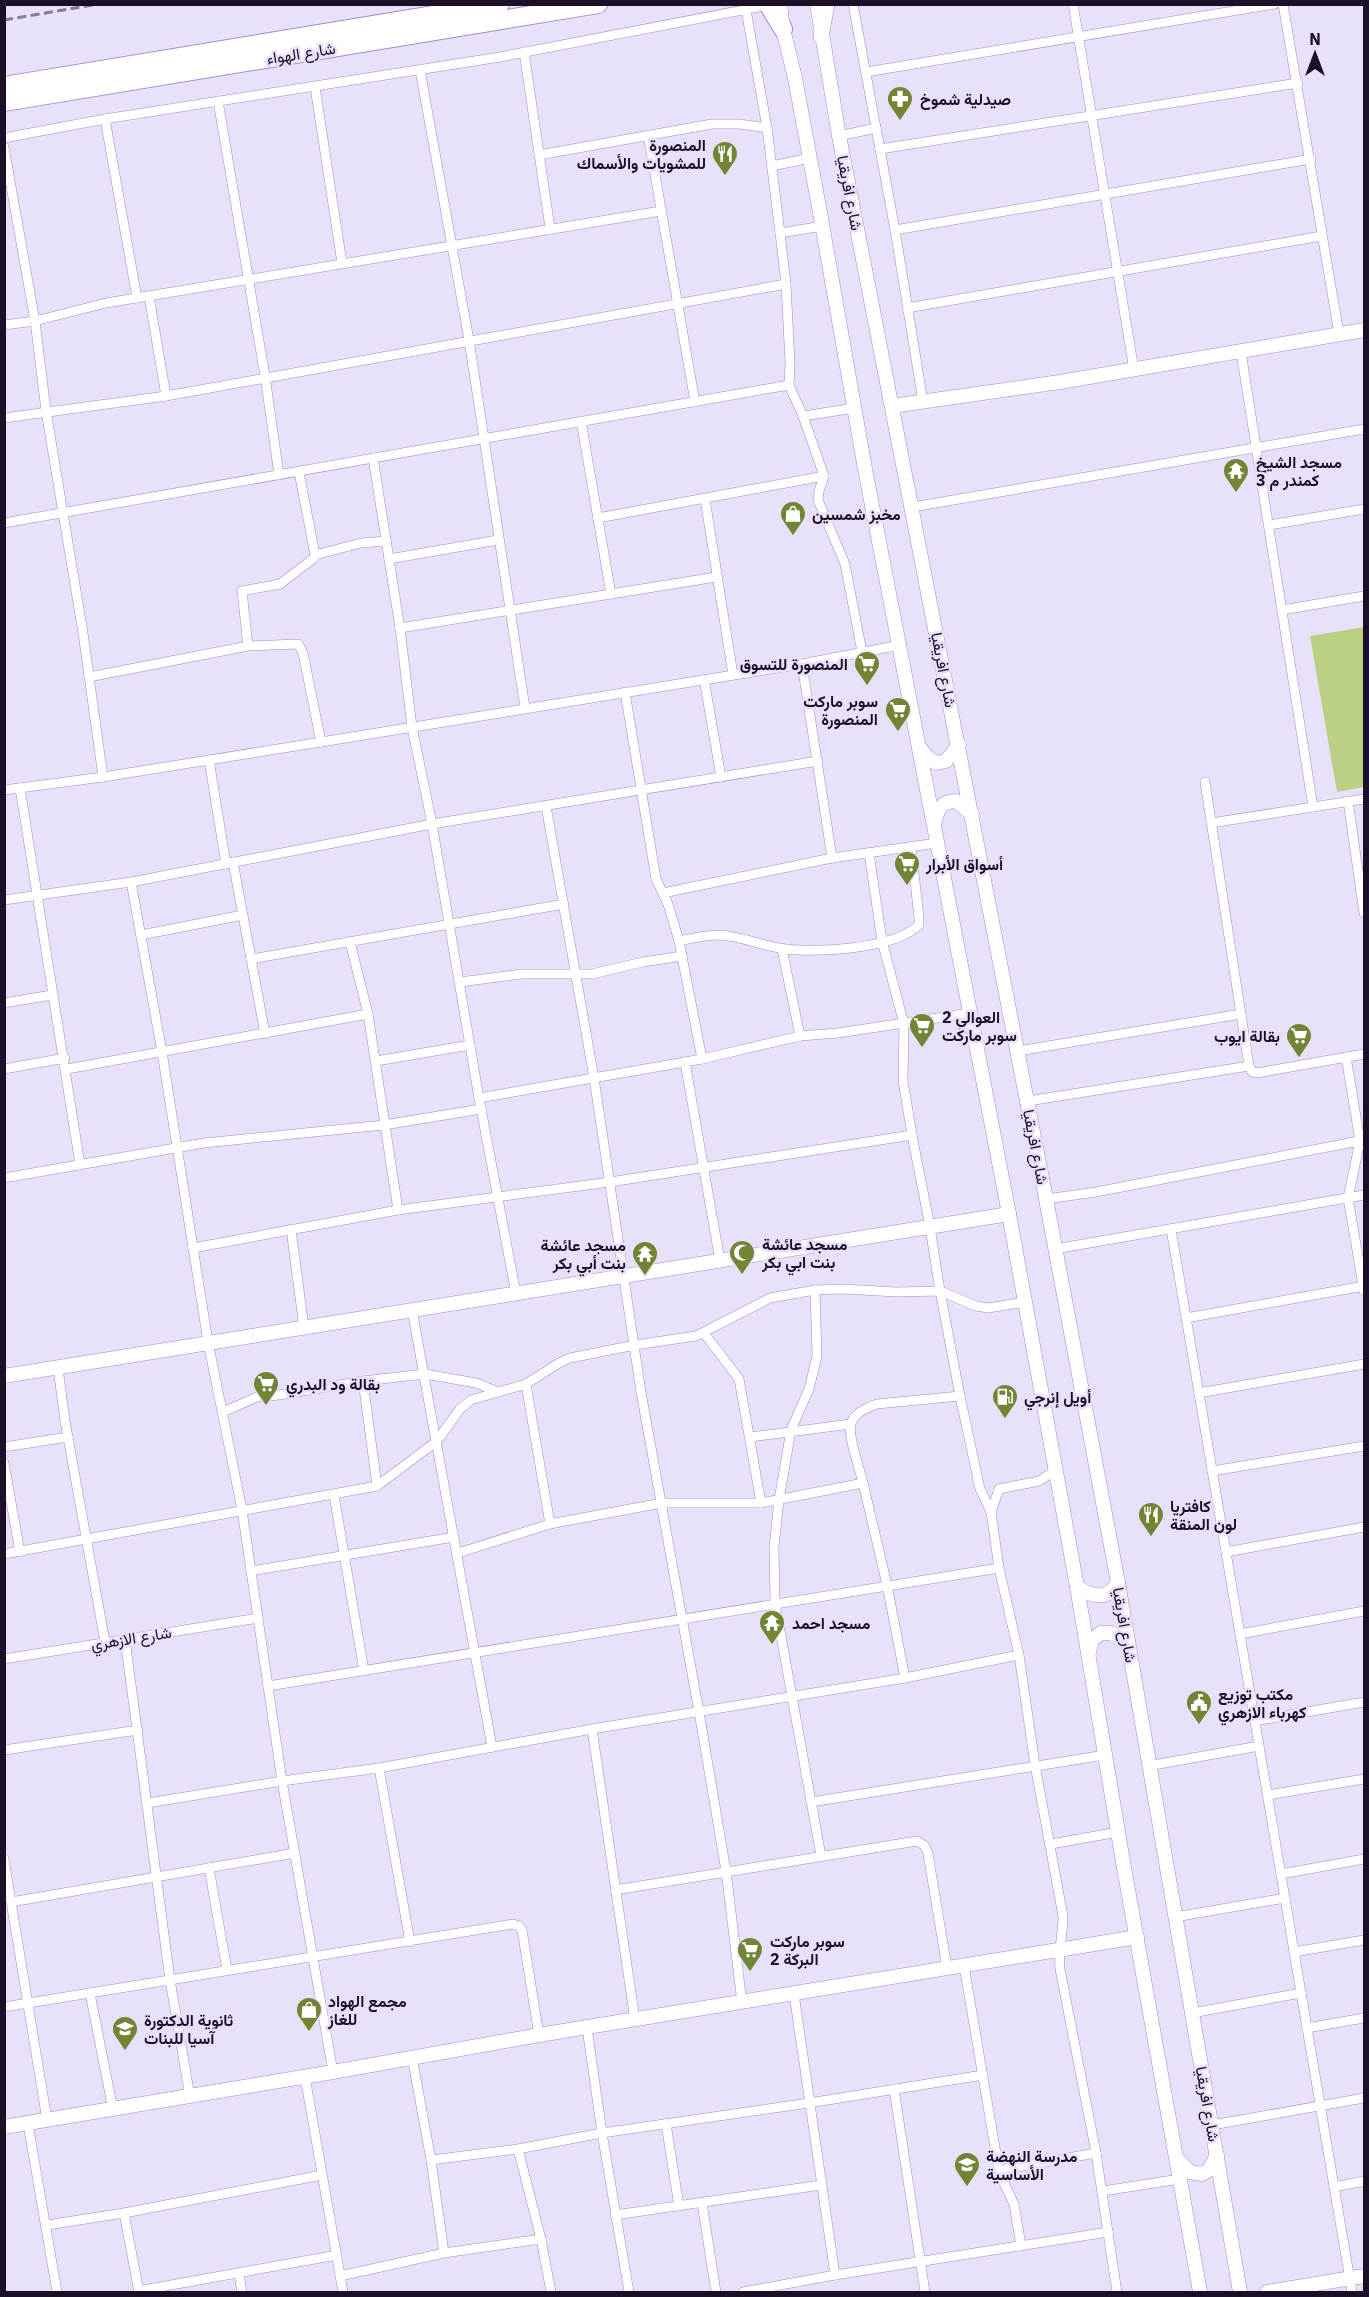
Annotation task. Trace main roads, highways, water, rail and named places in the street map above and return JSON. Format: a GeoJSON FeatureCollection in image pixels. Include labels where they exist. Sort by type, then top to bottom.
{"type":"FeatureCollection","features":[{"type":"Feature","properties":{"kind":"highway","name":"شارع الهواء"},"geometry":{"type":"LineString","coordinates":[[4,86],[500,4]]}},
{"type":"Feature","properties":{"kind":"highway","name":"شارع الهواء"},"geometry":{"type":"LineString","coordinates":[[4,102],[598,4]]}},
{"type":"Feature","properties":{"kind":"highway"},"geometry":{"type":"LineString","coordinates":[[768,5],[783,29]]}},
{"type":"Feature","properties":{"kind":"main road"},"geometry":{"type":"LineString","coordinates":[[821,37],[827,4]]}},
{"type":"Feature","properties":{"kind":"railway"},"geometry":{"type":"LineString","coordinates":[[4,20],[99,4]]}},
{"type":"Feature","properties":{"kind":"place","name":"صيدلية شموخ"},"geometry":{"type":"Point","coordinates":[900,122]}},
{"type":"Feature","properties":{"kind":"place","name":"المنصورة للمشويات والأسماك"},"geometry":{"type":"Point","coordinates":[725,177]}},
{"type":"Feature","properties":{"kind":"place","name":"مسجد الشيخ كمندر م 3"},"geometry":{"type":"Point","coordinates":[1236,494]}},
{"type":"Feature","properties":{"kind":"place","name":"مخبز شمسين"},"geometry":{"type":"Point","coordinates":[793,537]}},
{"type":"Feature","properties":{"kind":"place","name":"المنصورة للتسوق"},"geometry":{"type":"Point","coordinates":[867,687]}},
{"type":"Feature","properties":{"kind":"place","name":"سوبر ماركت المنصورة"},"geometry":{"type":"Point","coordinates":[898,733]}},
{"type":"Feature","properties":{"kind":"place","name":"أسواق الأبرار"},"geometry":{"type":"Point","coordinates":[907,887]}},
{"type":"Feature","properties":{"kind":"place","name":"العوالي 2 سوبر ماركت"},"geometry":{"type":"Point","coordinates":[922,1049]}},
{"type":"Feature","properties":{"kind":"place","name":"بقالة ايوب"},"geometry":{"type":"Point","coordinates":[1299,1059]}},
{"type":"Feature","properties":{"kind":"place","name":"مسجد عائشة بنت ابي بكر"},"geometry":{"type":"Point","coordinates":[742,1276]}},
{"type":"Feature","properties":{"kind":"place","name":"مسجد عائشة بنت أبي بكر"},"geometry":{"type":"Point","coordinates":[645,1277]}},
{"type":"Feature","properties":{"kind":"place","name":"بقالة ود البدري"},"geometry":{"type":"Point","coordinates":[266,1407]}},
{"type":"Feature","properties":{"kind":"place","name":"أويل إنرجي"},"geometry":{"type":"Point","coordinates":[1005,1420]}},
{"type":"Feature","properties":{"kind":"place","name":"كافتريا لون المنقة"},"geometry":{"type":"Point","coordinates":[1151,1538]}},
{"type":"Feature","properties":{"kind":"place","name":"مسجد احمد"},"geometry":{"type":"Point","coordinates":[772,1646]}},
{"type":"Feature","properties":{"kind":"place","name":"مكتب توزيع كهرباء الازهري"},"geometry":{"type":"Point","coordinates":[1199,1726]}},
{"type":"Feature","properties":{"kind":"place","name":"سوبر ماركت البركة 2"},"geometry":{"type":"Point","coordinates":[750,1973]}},
{"type":"Feature","properties":{"kind":"place","name":"مجمع الهواد للغاز"},"geometry":{"type":"Point","coordinates":[309,2033]}},
{"type":"Feature","properties":{"kind":"place","name":"ثانوية الدكتورة آسيا للبنات"},"geometry":{"type":"Point","coordinates":[125,2052]}},
{"type":"Feature","properties":{"kind":"place","name":"مدرسة النهضة الأساسية"},"geometry":{"type":"Point","coordinates":[967,2188]}}]}
